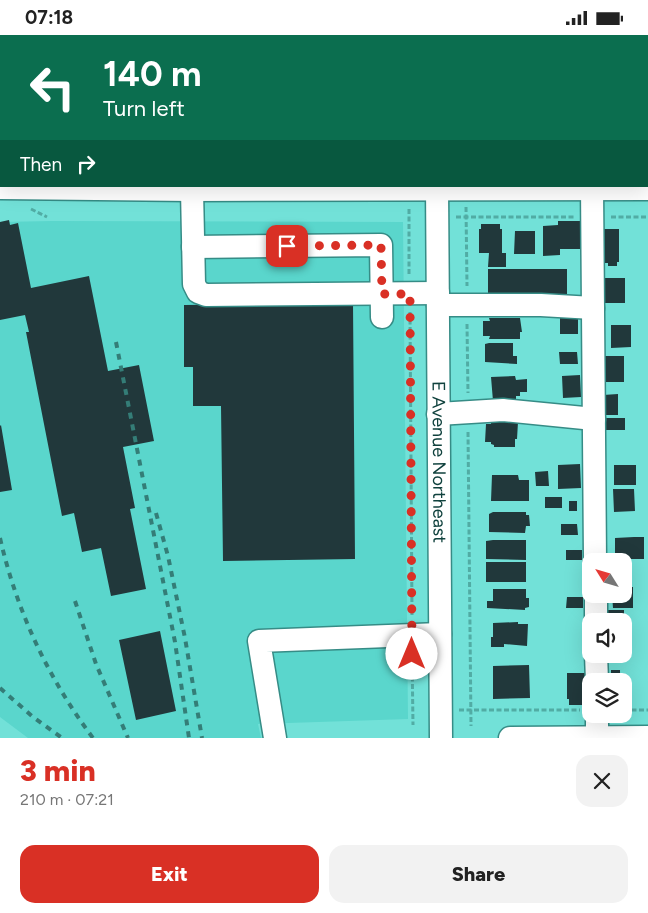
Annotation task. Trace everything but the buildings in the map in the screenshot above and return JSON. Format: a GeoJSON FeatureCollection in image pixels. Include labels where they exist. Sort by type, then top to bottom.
{"type":"FeatureCollection","features":[{"type":"Feature","properties":{"kind":"street"},"geometry":{"type":"LineString","coordinates":[[592,187],[595,553]]}},
{"type":"Feature","properties":{"kind":"street"},"geometry":{"type":"LineString","coordinates":[[0,188],[166,188],[192,190],[592,187],[648,189]]}},
{"type":"Feature","properties":{"kind":"street","name":"E Avenue Northeast"},"geometry":{"type":"LineString","coordinates":[[436,188],[441,738]]}},
{"type":"Feature","properties":{"kind":"street"},"geometry":{"type":"LineString","coordinates":[[192,190],[194,284],[198,292],[206,295],[410,294],[467,305],[541,305],[593,308]]}},
{"type":"Feature","properties":{"kind":"street"},"geometry":{"type":"LineString","coordinates":[[193,247],[381,245],[382,317]]}},
{"type":"Feature","properties":{"kind":"street"},"geometry":{"type":"LineString","coordinates":[[438,414],[503,410],[594,419]]}},
{"type":"Feature","properties":{"kind":"street"},"geometry":{"type":"LineString","coordinates":[[275,738],[259,641],[440,634]]}},
{"type":"Feature","properties":{"kind":"street"},"geometry":{"type":"LineString","coordinates":[[593,723],[597,737]]}},
{"type":"Feature","properties":{"kind":"street"},"geometry":{"type":"LineString","coordinates":[[510,738],[648,737]]}},
{"type":"Feature","properties":{"kind":"path"},"geometry":{"type":"LineString","coordinates":[[409,206],[413,725]]}},
{"type":"Feature","properties":{"kind":"path"},"geometry":{"type":"LineString","coordinates":[[466,207],[471,726]]}},
{"type":"Feature","properties":{"kind":"path"},"geometry":{"type":"LineString","coordinates":[[453,217],[648,217]]}},
{"type":"Feature","properties":{"kind":"path"},"geometry":{"type":"LineString","coordinates":[[458,710],[582,712]]}},
{"type":"Feature","properties":{"kind":"path"},"geometry":{"type":"LineString","coordinates":[[632,710],[648,710]]}},
{"type":"Feature","properties":{"kind":"shaded area"},"geometry":{"type":"Polygon","coordinates":[[[0,222],[403,222],[408,719],[258,724],[261,738],[28,738],[0,717],[0,222]]]}},
{"type":"Feature","properties":{"kind":"railway"},"geometry":{"type":"LineString","coordinates":[[116,342],[175,642],[189,738]]}},
{"type":"Feature","properties":{"kind":"railway"},"geometry":{"type":"LineString","coordinates":[[156,513],[168,556],[185,638],[202,738]]}},
{"type":"Feature","properties":{"kind":"railway"},"geometry":{"type":"LineString","coordinates":[[0,538],[15,592],[36,643],[62,692],[93,738]]}},
{"type":"Feature","properties":{"kind":"railway"},"geometry":{"type":"LineString","coordinates":[[75,601],[96,664],[128,738]]}},
{"type":"Feature","properties":{"kind":"railway"},"geometry":{"type":"LineString","coordinates":[[0,688],[33,717],[62,738]]}},
{"type":"Feature","properties":{"kind":"route"},"geometry":{"type":"LineString","coordinates":[[287,246],[381,245],[382,294],[410,294],[412,654]]}}]}
